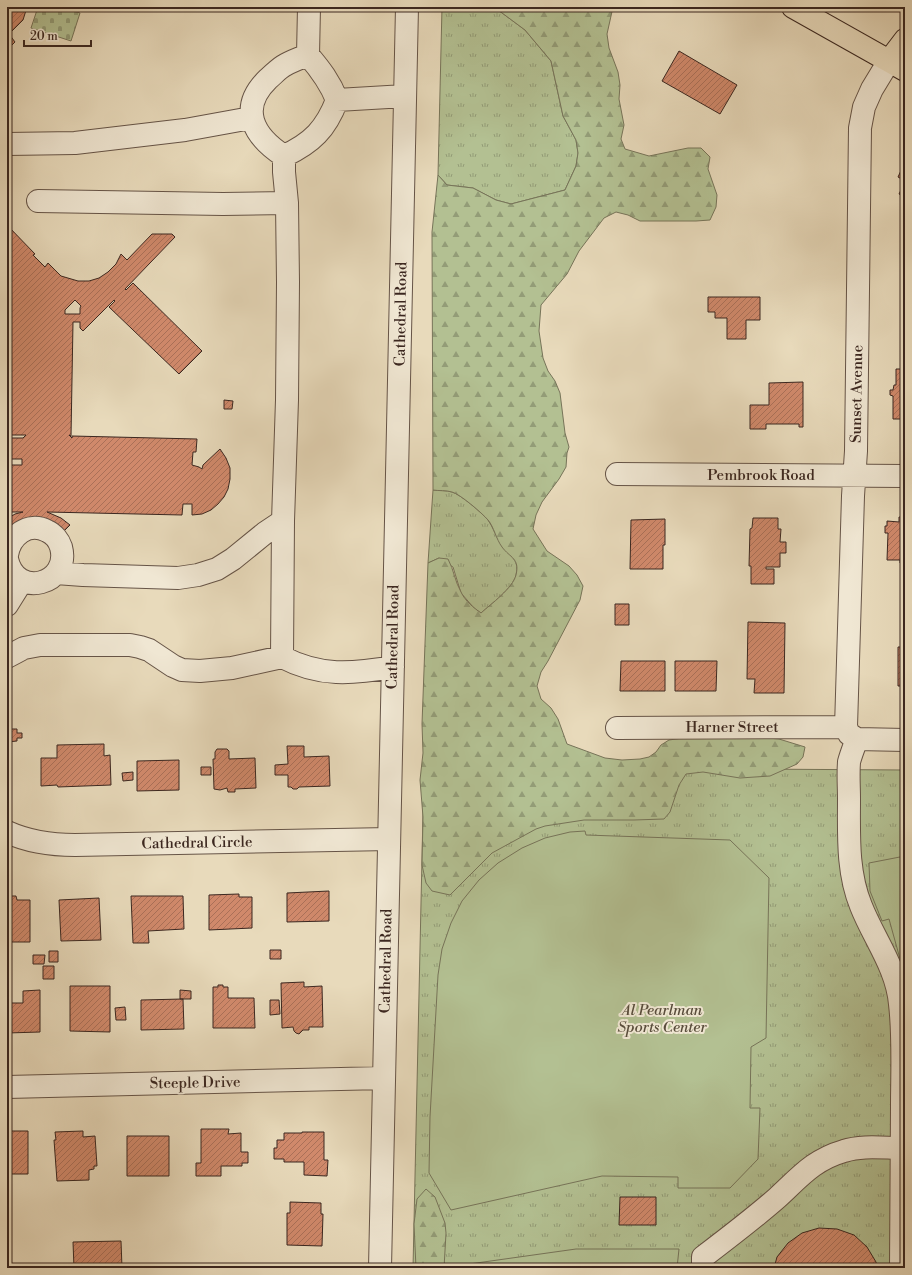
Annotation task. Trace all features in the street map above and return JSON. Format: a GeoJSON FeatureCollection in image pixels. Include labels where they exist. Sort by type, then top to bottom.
{"type":"FeatureCollection","features":[{"type":"Feature","properties":{"kind":"main road"},"geometry":{"type":"LineString","coordinates":[[793,7],[897,66],[905,40]]}},
{"type":"Feature","properties":{"kind":"street"},"geometry":{"type":"LineString","coordinates":[[284,156],[297,150],[310,141],[323,128],[332,114],[337,100],[332,87],[325,76],[308,55],[309,7]]}},
{"type":"Feature","properties":{"kind":"street","name":"Cathedral Road"},"geometry":{"type":"LineString","coordinates":[[380,1268],[407,7]]}},
{"type":"Feature","properties":{"kind":"street"},"geometry":{"type":"LineString","coordinates":[[284,156],[273,149],[257,131],[251,118],[251,108],[255,96],[262,85],[285,65],[308,55]]}},
{"type":"Feature","properties":{"kind":"street","name":"Sunset Avenue"},"geometry":{"type":"LineString","coordinates":[[897,66],[872,89],[864,107],[860,128],[856,451],[852,504],[852,750],[849,764],[849,834],[854,885],[860,905],[889,963],[900,1002],[902,1050],[900,1268]]}},
{"type":"Feature","properties":{"kind":"street"},"geometry":{"type":"LineString","coordinates":[[337,100],[405,96]]}},
{"type":"Feature","properties":{"kind":"street"},"geometry":{"type":"LineString","coordinates":[[7,144],[83,142],[185,130],[251,118]]}},
{"type":"Feature","properties":{"kind":"street"},"geometry":{"type":"LineString","coordinates":[[282,657],[288,282],[287,203],[284,156]]}},
{"type":"Feature","properties":{"kind":"street"},"geometry":{"type":"LineString","coordinates":[[38,201],[223,204],[287,203]]}},
{"type":"Feature","properties":{"kind":"street","name":"Pembrook Road"},"geometry":{"type":"LineString","coordinates":[[617,474],[905,476]]}},
{"type":"Feature","properties":{"kind":"street"},"geometry":{"type":"LineString","coordinates":[[56,573],[178,578],[198,574],[217,569],[233,559],[265,533],[283,521]]}},
{"type":"Feature","properties":{"kind":"street"},"geometry":{"type":"LineString","coordinates":[[7,555],[8,547],[13,539],[20,532],[29,528],[38,528],[48,531],[55,537],[60,545],[62,555],[61,564],[56,573],[50,579],[40,583],[22,581],[14,575],[7,559]]}},
{"type":"Feature","properties":{"kind":"street"},"geometry":{"type":"LineString","coordinates":[[7,605],[22,581]]}},
{"type":"Feature","properties":{"kind":"street"},"geometry":{"type":"LineString","coordinates":[[7,657],[24,648],[40,646],[130,645],[149,650],[173,666],[182,670],[200,671],[232,668],[282,657],[300,666],[328,672],[349,673],[392,667]]}},
{"type":"Feature","properties":{"kind":"street","name":"Harner Street"},"geometry":{"type":"LineString","coordinates":[[617,728],[851,733],[905,740]]}},
{"type":"Feature","properties":{"kind":"street","name":"Cathedral Circle"},"geometry":{"type":"LineString","coordinates":[[7,832],[34,841],[55,845],[389,839]]}},
{"type":"Feature","properties":{"kind":"street","name":"Steeple Drive"},"geometry":{"type":"LineString","coordinates":[[7,1087],[384,1078]]}},
{"type":"Feature","properties":{"kind":"street"},"geometry":{"type":"LineString","coordinates":[[703,1268],[702,1257],[778,1198],[803,1173],[822,1159],[846,1150],[866,1148],[902,1148]]}},
{"type":"Feature","properties":{"kind":"green space"},"geometry":{"type":"Polygon","coordinates":[[[38,7],[59,7],[80,13],[71,41],[31,28],[38,7]]]}},
{"type":"Feature","properties":{"kind":"green space"},"geometry":{"type":"Polygon","coordinates":[[[442,7],[494,7],[525,30],[551,61],[563,116],[576,140],[578,153],[576,166],[565,190],[511,204],[496,200],[473,188],[447,185],[438,175],[442,7]]]}},
{"type":"Feature","properties":{"kind":"green space"},"geometry":{"type":"Polygon","coordinates":[[[494,7],[613,7],[607,34],[609,48],[618,72],[620,85],[619,99],[624,125],[621,139],[625,149],[649,156],[688,148],[701,148],[710,157],[708,169],[717,195],[716,207],[710,220],[640,221],[628,215],[616,212],[604,218],[579,251],[567,274],[541,305],[539,331],[543,358],[560,393],[565,433],[569,447],[566,467],[542,502],[536,515],[533,529],[547,551],[569,566],[577,575],[583,586],[580,600],[541,672],[537,686],[541,699],[551,708],[558,719],[567,744],[605,758],[622,760],[649,757],[656,752],[661,745],[669,740],[696,736],[733,735],[779,739],[805,747],[803,757],[797,764],[770,776],[740,778],[703,772],[686,774],[679,785],[670,812],[664,819],[584,820],[545,826],[536,829],[492,853],[450,895],[432,891],[426,883],[422,865],[423,817],[420,780],[423,753],[422,724],[428,563],[439,558],[448,559],[457,584],[463,595],[470,604],[481,613],[501,596],[511,585],[516,575],[517,565],[514,559],[502,547],[490,523],[481,513],[456,493],[433,490],[432,232],[438,175],[447,185],[473,188],[496,200],[511,204],[565,190],[576,166],[578,153],[576,140],[563,116],[551,61],[525,30],[494,7]]]}},
{"type":"Feature","properties":{"kind":"green space"},"geometry":{"type":"Polygon","coordinates":[[[433,490],[456,493],[481,513],[488,520],[499,541],[515,561],[517,569],[516,575],[511,585],[501,596],[481,613],[474,608],[461,593],[453,567],[439,558],[428,563],[433,490]]]}},
{"type":"Feature","properties":{"kind":"green space","name":"Al Pearlman Sports Center"},"geometry":{"type":"Polygon","coordinates":[[[424,767],[905,770],[905,1268],[413,1268],[424,767]]]}},
{"type":"Feature","properties":{"kind":"green space"},"geometry":{"type":"Polygon","coordinates":[[[585,831],[586,835],[730,840],[769,878],[766,1038],[751,1047],[750,1108],[760,1108],[758,1159],[730,1188],[678,1188],[678,1177],[602,1176],[451,1210],[429,1173],[430,1117],[438,975],[442,949],[451,923],[462,901],[479,880],[498,863],[522,848],[545,838],[570,832],[585,831]]]}},
{"type":"Feature","properties":{"kind":"green space"},"geometry":{"type":"Polygon","coordinates":[[[905,856],[905,977],[889,919],[882,921],[870,891],[869,863],[905,856]]]}},
{"type":"Feature","properties":{"kind":"green space"},"geometry":{"type":"Polygon","coordinates":[[[426,1189],[435,1197],[445,1223],[446,1233],[444,1268],[416,1268],[414,1224],[417,1199],[426,1189]]]}},
{"type":"Feature","properties":{"kind":"green space"},"geometry":{"type":"Polygon","coordinates":[[[576,1249],[679,1249],[677,1268],[455,1268],[455,1266],[576,1249]]]}},
{"type":"Feature","properties":{"kind":"building"},"geometry":{"type":"Polygon","coordinates":[[[7,7],[27,7],[23,20],[9,34],[15,42],[7,50],[7,7]]]}},
{"type":"Feature","properties":{"kind":"building"},"geometry":{"type":"Polygon","coordinates":[[[679,51],[737,85],[720,114],[662,81],[679,51]]]}},
{"type":"Feature","properties":{"kind":"building"},"geometry":{"type":"Polygon","coordinates":[[[905,162],[905,181],[898,177],[905,162]]]}},
{"type":"Feature","properties":{"kind":"building"},"geometry":{"type":"Polygon","coordinates":[[[905,182],[905,197],[899,194],[905,182]]]}},
{"type":"Feature","properties":{"kind":"building"},"geometry":{"type":"Polygon","coordinates":[[[7,225],[35,254],[33,255],[45,267],[48,263],[61,276],[78,281],[89,281],[99,278],[116,264],[121,254],[127,260],[152,234],[172,234],[175,237],[125,289],[126,290],[133,283],[202,351],[179,374],[109,307],[115,301],[114,300],[83,331],[80,328],[80,322],[73,322],[71,436],[69,435],[72,438],[72,436],[197,439],[196,452],[193,452],[192,465],[202,469],[203,465],[220,449],[226,458],[230,468],[230,479],[228,489],[224,497],[211,510],[202,514],[192,515],[192,504],[183,504],[182,515],[47,512],[61,518],[70,525],[62,533],[7,532],[7,519],[15,514],[23,512],[7,512],[7,465],[22,465],[22,459],[7,459],[7,438],[23,438],[26,435],[7,435],[7,225]],[[75,300],[65,310],[65,314],[80,314],[81,306],[75,300]]]}},
{"type":"Feature","properties":{"kind":"building"},"geometry":{"type":"Polygon","coordinates":[[[708,297],[760,297],[760,320],[746,320],[746,339],[727,339],[727,318],[715,318],[715,312],[708,312],[708,297]]]}},
{"type":"Feature","properties":{"kind":"building"},"geometry":{"type":"Polygon","coordinates":[[[896,369],[905,369],[905,419],[893,419],[893,396],[890,395],[890,390],[893,390],[894,385],[896,385],[896,369]]]}},
{"type":"Feature","properties":{"kind":"building"},"geometry":{"type":"Polygon","coordinates":[[[803,382],[803,427],[799,427],[799,424],[766,424],[766,429],[750,429],[750,405],[769,405],[769,383],[803,382]]]}},
{"type":"Feature","properties":{"kind":"building"},"geometry":{"type":"Polygon","coordinates":[[[224,400],[233,401],[232,409],[224,409],[224,400]]]}},
{"type":"Feature","properties":{"kind":"building"},"geometry":{"type":"Polygon","coordinates":[[[899,517],[905,517],[905,577],[904,563],[900,563],[900,560],[887,560],[888,533],[885,533],[885,526],[887,526],[887,521],[899,522],[899,517]]]}},
{"type":"Feature","properties":{"kind":"building"},"geometry":{"type":"Polygon","coordinates":[[[753,518],[778,518],[778,529],[781,529],[780,542],[786,542],[786,553],[780,553],[780,567],[766,567],[766,569],[774,569],[774,584],[751,584],[751,566],[749,566],[750,529],[752,528],[753,518]]]}},
{"type":"Feature","properties":{"kind":"building"},"geometry":{"type":"Polygon","coordinates":[[[665,519],[663,569],[630,569],[631,520],[665,519]]]}},
{"type":"Feature","properties":{"kind":"building"},"geometry":{"type":"Polygon","coordinates":[[[615,604],[629,604],[629,625],[615,625],[615,604]]]}},
{"type":"Feature","properties":{"kind":"building"},"geometry":{"type":"Polygon","coordinates":[[[748,622],[785,623],[784,693],[754,693],[755,679],[747,679],[748,622]]]}},
{"type":"Feature","properties":{"kind":"building"},"geometry":{"type":"Polygon","coordinates":[[[901,637],[905,637],[905,686],[898,686],[898,647],[901,647],[901,637]]]}},
{"type":"Feature","properties":{"kind":"building"},"geometry":{"type":"Polygon","coordinates":[[[621,661],[665,661],[665,691],[620,691],[621,661]]]}},
{"type":"Feature","properties":{"kind":"building"},"geometry":{"type":"Polygon","coordinates":[[[675,661],[717,661],[716,691],[675,691],[675,661]]]}},
{"type":"Feature","properties":{"kind":"building"},"geometry":{"type":"Polygon","coordinates":[[[7,729],[17,729],[17,733],[22,733],[22,738],[17,738],[17,741],[7,742],[7,729]]]}},
{"type":"Feature","properties":{"kind":"building"},"geometry":{"type":"Polygon","coordinates":[[[104,744],[104,756],[110,755],[111,785],[58,787],[57,785],[41,786],[41,758],[57,758],[57,745],[104,744]]]}},
{"type":"Feature","properties":{"kind":"building"},"geometry":{"type":"Polygon","coordinates":[[[287,746],[304,746],[304,757],[329,756],[330,786],[299,787],[297,789],[293,789],[288,787],[288,775],[275,775],[275,765],[288,764],[287,746]]]}},
{"type":"Feature","properties":{"kind":"building"},"geometry":{"type":"Polygon","coordinates":[[[217,749],[227,749],[229,751],[229,759],[255,758],[256,788],[235,789],[235,792],[228,792],[227,788],[220,790],[214,789],[213,759],[215,759],[215,752],[217,749]]]}},
{"type":"Feature","properties":{"kind":"building"},"geometry":{"type":"Polygon","coordinates":[[[179,760],[179,790],[137,791],[137,761],[179,760]]]}},
{"type":"Feature","properties":{"kind":"building"},"geometry":{"type":"Polygon","coordinates":[[[201,767],[211,767],[211,775],[201,775],[201,767]]]}},
{"type":"Feature","properties":{"kind":"building"},"geometry":{"type":"Polygon","coordinates":[[[133,772],[133,780],[123,781],[122,773],[133,772]]]}},
{"type":"Feature","properties":{"kind":"building"},"geometry":{"type":"Polygon","coordinates":[[[329,891],[329,921],[287,922],[287,893],[329,891]]]}},
{"type":"Feature","properties":{"kind":"building"},"geometry":{"type":"Polygon","coordinates":[[[239,894],[239,897],[252,897],[252,928],[209,930],[209,895],[239,894]]]}},
{"type":"Feature","properties":{"kind":"building"},"geometry":{"type":"Polygon","coordinates":[[[10,896],[16,896],[17,900],[30,900],[30,942],[11,942],[11,930],[7,930],[7,900],[10,900],[10,896]]]}},
{"type":"Feature","properties":{"kind":"building"},"geometry":{"type":"Polygon","coordinates":[[[131,896],[183,896],[184,929],[148,931],[149,943],[133,943],[131,896]]]}},
{"type":"Feature","properties":{"kind":"building"},"geometry":{"type":"Polygon","coordinates":[[[99,898],[101,940],[61,941],[59,900],[99,898]]]}},
{"type":"Feature","properties":{"kind":"building"},"geometry":{"type":"Polygon","coordinates":[[[270,950],[281,950],[281,959],[270,959],[270,950]]]}},
{"type":"Feature","properties":{"kind":"building"},"geometry":{"type":"Polygon","coordinates":[[[49,951],[58,951],[58,962],[49,962],[49,951]]]}},
{"type":"Feature","properties":{"kind":"building"},"geometry":{"type":"Polygon","coordinates":[[[33,955],[45,955],[44,964],[33,964],[33,955]]]}},
{"type":"Feature","properties":{"kind":"building"},"geometry":{"type":"Polygon","coordinates":[[[43,966],[54,966],[54,979],[43,979],[43,966]]]}},
{"type":"Feature","properties":{"kind":"building"},"geometry":{"type":"Polygon","coordinates":[[[304,982],[304,987],[322,986],[323,1027],[309,1027],[309,1030],[303,1030],[299,1034],[294,1031],[293,1027],[282,1028],[281,983],[304,982]]]}},
{"type":"Feature","properties":{"kind":"building"},"geometry":{"type":"Polygon","coordinates":[[[218,985],[228,987],[228,998],[254,998],[255,1028],[213,1028],[213,987],[218,987],[218,985]]]}},
{"type":"Feature","properties":{"kind":"building"},"geometry":{"type":"Polygon","coordinates":[[[70,986],[110,986],[110,1032],[70,1031],[70,986]]]}},
{"type":"Feature","properties":{"kind":"building"},"geometry":{"type":"Polygon","coordinates":[[[40,990],[40,1032],[7,1033],[7,1003],[23,1003],[23,991],[40,990]]]}},
{"type":"Feature","properties":{"kind":"building"},"geometry":{"type":"Polygon","coordinates":[[[180,990],[191,991],[191,999],[180,999],[180,990]]]}},
{"type":"Feature","properties":{"kind":"building"},"geometry":{"type":"Polygon","coordinates":[[[183,999],[184,1029],[141,1030],[141,1000],[183,999]]]}},
{"type":"Feature","properties":{"kind":"building"},"geometry":{"type":"Polygon","coordinates":[[[270,1000],[279,1000],[280,1014],[270,1015],[270,1000]]]}},
{"type":"Feature","properties":{"kind":"building"},"geometry":{"type":"Polygon","coordinates":[[[125,1007],[126,1020],[116,1020],[115,1008],[125,1007]]]}},
{"type":"Feature","properties":{"kind":"building"},"geometry":{"type":"Polygon","coordinates":[[[201,1129],[229,1129],[228,1134],[241,1133],[241,1152],[248,1152],[248,1163],[242,1163],[242,1166],[221,1166],[221,1176],[196,1176],[196,1163],[201,1163],[201,1129]]]}},
{"type":"Feature","properties":{"kind":"building"},"geometry":{"type":"Polygon","coordinates":[[[7,1131],[28,1131],[28,1174],[7,1174],[7,1131]]]}},
{"type":"Feature","properties":{"kind":"building"},"geometry":{"type":"Polygon","coordinates":[[[83,1131],[83,1137],[95,1136],[97,1166],[94,1166],[94,1169],[89,1170],[89,1180],[57,1181],[54,1140],[56,1140],[55,1132],[83,1131]]]}},
{"type":"Feature","properties":{"kind":"building"},"geometry":{"type":"Polygon","coordinates":[[[324,1132],[324,1160],[328,1160],[327,1176],[304,1175],[304,1162],[284,1162],[284,1159],[274,1159],[274,1148],[277,1148],[277,1140],[284,1140],[284,1133],[324,1132]]]}},
{"type":"Feature","properties":{"kind":"building"},"geometry":{"type":"Polygon","coordinates":[[[127,1136],[169,1136],[169,1176],[127,1176],[127,1136]]]}},
{"type":"Feature","properties":{"kind":"building"},"geometry":{"type":"Polygon","coordinates":[[[620,1197],[656,1197],[656,1225],[619,1225],[620,1197]]]}},
{"type":"Feature","properties":{"kind":"building"},"geometry":{"type":"Polygon","coordinates":[[[290,1202],[321,1203],[321,1214],[323,1214],[322,1246],[287,1245],[287,1213],[290,1213],[290,1202]]]}},
{"type":"Feature","properties":{"kind":"building"},"geometry":{"type":"Polygon","coordinates":[[[819,1228],[837,1229],[854,1235],[867,1247],[876,1262],[877,1268],[774,1268],[777,1257],[788,1243],[802,1233],[819,1228]]]}},
{"type":"Feature","properties":{"kind":"building"},"geometry":{"type":"Polygon","coordinates":[[[121,1241],[122,1268],[74,1268],[73,1242],[121,1241]]]}}]}
